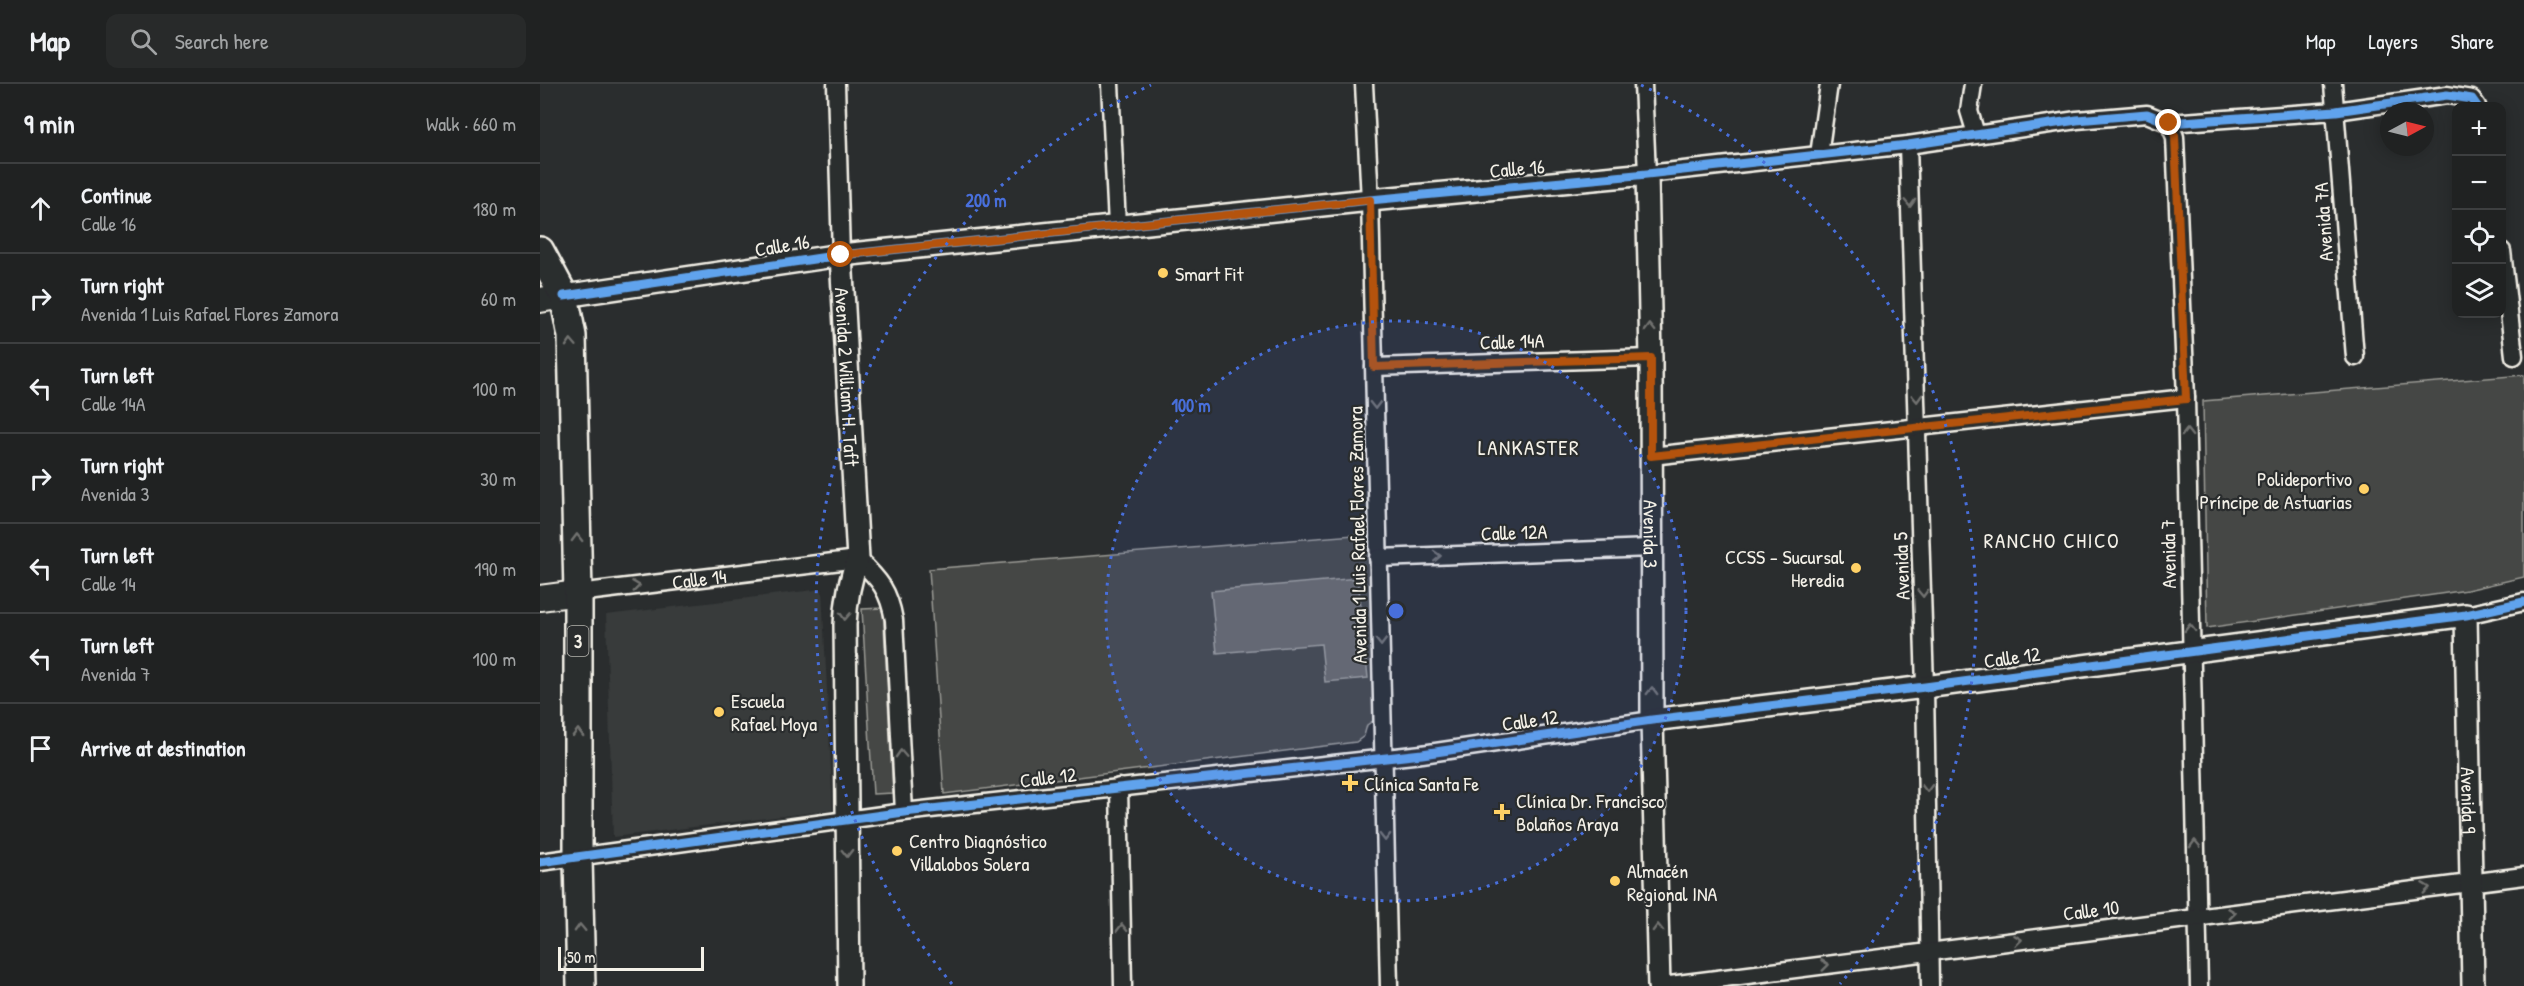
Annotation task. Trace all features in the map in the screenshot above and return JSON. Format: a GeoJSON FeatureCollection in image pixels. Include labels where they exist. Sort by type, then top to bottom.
{"type":"FeatureCollection","features":[{"type":"Feature","properties":{"kind":"main road","name":"3"},"geometry":{"type":"LineString","coordinates":[[540,251],[552,298],[572,336],[578,593],[578,858],[581,986]]}},
{"type":"Feature","properties":{"kind":"main road","name":"Calle 14"},"geometry":{"type":"LineString","coordinates":[[540,598],[578,593]]}},
{"type":"Feature","properties":{"kind":"street","name":"Avenida 2 William H. Taft"},"geometry":{"type":"LineString","coordinates":[[836,84],[841,255],[858,559],[850,578],[845,625],[849,986]]}},
{"type":"Feature","properties":{"kind":"street"},"geometry":{"type":"LineString","coordinates":[[1110,84],[1117,225]]}},
{"type":"Feature","properties":{"kind":"street","name":"Avenida 1 Luis Rafael Flores Zamora"},"geometry":{"type":"LineString","coordinates":[[1364,84],[1370,200],[1389,986]]}},
{"type":"Feature","properties":{"kind":"street","name":"Avenida 3"},"geometry":{"type":"LineString","coordinates":[[1642,84],[1647,174],[1651,358],[1652,720],[1661,986]]}},
{"type":"Feature","properties":{"kind":"street"},"geometry":{"type":"LineString","coordinates":[[1819,155],[1828,84]]}},
{"type":"Feature","properties":{"kind":"street"},"geometry":{"type":"LineString","coordinates":[[1973,84],[1969,111],[1976,134]]}},
{"type":"Feature","properties":{"kind":"street","name":"Avenida 7A"},"geometry":{"type":"LineString","coordinates":[[2333,84],[2355,357]]}},
{"type":"Feature","properties":{"kind":"street","name":"Calle 16"},"geometry":{"type":"LineString","coordinates":[[552,298],[841,255],[1117,225],[1647,174],[1908,145],[1976,134],[2139,114],[2153,116],[2169,123],[2336,111],[2447,95],[2471,102]]}},
{"type":"Feature","properties":{"kind":"street","name":"Avenida 7"},"geometry":{"type":"LineString","coordinates":[[2169,123],[2175,136],[2186,399],[2199,986]]}},
{"type":"Feature","properties":{"kind":"street","name":"Avenida 5"},"geometry":{"type":"LineString","coordinates":[[1908,145],[1925,687],[1930,986]]}},
{"type":"Feature","properties":{"kind":"street"},"geometry":{"type":"LineString","coordinates":[[2503,264],[2514,356]]}},
{"type":"Feature","properties":{"kind":"street","name":"Calle 14A"},"geometry":{"type":"LineString","coordinates":[[1374,367],[1651,358]]}},
{"type":"Feature","properties":{"kind":"street"},"geometry":{"type":"LineString","coordinates":[[1651,456],[2186,399]]}},
{"type":"Feature","properties":{"kind":"street","name":"Calle 12A"},"geometry":{"type":"LineString","coordinates":[[1378,558],[1651,548]]}},
{"type":"Feature","properties":{"kind":"street"},"geometry":{"type":"LineString","coordinates":[[858,559],[878,578],[890,598],[892,609],[904,812]]}},
{"type":"Feature","properties":{"kind":"street","name":"Calle 14"},"geometry":{"type":"LineString","coordinates":[[578,593],[858,559]]}},
{"type":"Feature","properties":{"kind":"street","name":"Calle 12"},"geometry":{"type":"LineString","coordinates":[[540,862],[846,819],[1383,757],[1652,720],[1925,687],[2466,615],[2524,602]]}},
{"type":"Feature","properties":{"kind":"street","name":"Avenida 9"},"geometry":{"type":"LineString","coordinates":[[2466,615],[2473,986]]}},
{"type":"Feature","properties":{"kind":"street"},"geometry":{"type":"LineString","coordinates":[[1119,787],[1123,986]]}},
{"type":"Feature","properties":{"kind":"street","name":"Calle 10"},"geometry":{"type":"LineString","coordinates":[[1661,986],[2524,876]]}},
{"type":"Feature","properties":{"kind":"shaded area","name":"Polideportivo Príncipe de Astuarias"},"geometry":{"type":"Polygon","coordinates":[[[2524,375],[2524,577],[2467,590],[2207,628],[2203,401],[2524,375]]]}},
{"type":"Feature","properties":{"kind":"shaded area"},"geometry":{"type":"Polygon","coordinates":[[[1367,534],[1380,716],[1367,725],[1364,736],[1356,742],[944,794],[929,569],[1367,534]]]}},
{"type":"Feature","properties":{"kind":"shaded area"},"geometry":{"type":"Polygon","coordinates":[[[1358,578],[1368,678],[1325,682],[1321,644],[1217,653],[1211,591],[1358,578]]]}},
{"type":"Feature","properties":{"kind":"shaded area","name":"Escuela Rafael Moya"},"geometry":{"type":"Polygon","coordinates":[[[822,589],[833,810],[613,837],[606,615],[822,589]]]}},
{"type":"Feature","properties":{"kind":"shaded area"},"geometry":{"type":"Polygon","coordinates":[[[883,608],[893,793],[873,794],[862,609],[883,608]]]}},
{"type":"Feature","properties":{"kind":"cycle path"},"geometry":{"type":"LineString","coordinates":[[564,296],[841,255],[1370,200],[1647,174],[1908,145],[2077,120],[2147,114],[2169,123],[2336,111],[2447,95],[2472,99],[2474,102]]}},
{"type":"Feature","properties":{"kind":"cycle path"},"geometry":{"type":"LineString","coordinates":[[540,862],[904,812],[1422,754],[1652,720],[1925,687],[2466,615],[2524,602]]}},
{"type":"Feature","properties":{"kind":"place","name":"Smart Fit"},"geometry":{"type":"Point","coordinates":[1163,273]}},
{"type":"Feature","properties":{"kind":"place","name":"Polideportivo Príncipe de Astuarias"},"geometry":{"type":"Point","coordinates":[2364,489]}},
{"type":"Feature","properties":{"kind":"place","name":"CCSS - Sucursal Heredia"},"geometry":{"type":"Point","coordinates":[1856,568]}},
{"type":"Feature","properties":{"kind":"place","name":"Escuela Rafael Moya"},"geometry":{"type":"Point","coordinates":[719,712]}},
{"type":"Feature","properties":{"kind":"place","name":"Clínica Santa Fe"},"geometry":{"type":"Point","coordinates":[1350,783]}},
{"type":"Feature","properties":{"kind":"place","name":"Clínica Dr. Francisco Bolaños Araya"},"geometry":{"type":"Point","coordinates":[1502,812]}},
{"type":"Feature","properties":{"kind":"place","name":"Centro Diagnóstico Villalobos Solera"},"geometry":{"type":"Point","coordinates":[897,851]}},
{"type":"Feature","properties":{"kind":"place","name":"Almacén Regional INA"},"geometry":{"type":"Point","coordinates":[1615,881]}},
{"type":"Feature","properties":{"kind":"district","name":"LANKASTER"},"geometry":{"type":"Point","coordinates":[1529,447]}},
{"type":"Feature","properties":{"kind":"district","name":"RANCHO CHICO"},"geometry":{"type":"Point","coordinates":[2052,540]}},
{"type":"Feature","properties":{"kind":"route"},"geometry":{"type":"LineString","coordinates":[[841,255],[1370,200],[1374,367],[1651,358],[1651,456],[2186,399],[2175,136],[2169,123]]}}]}
